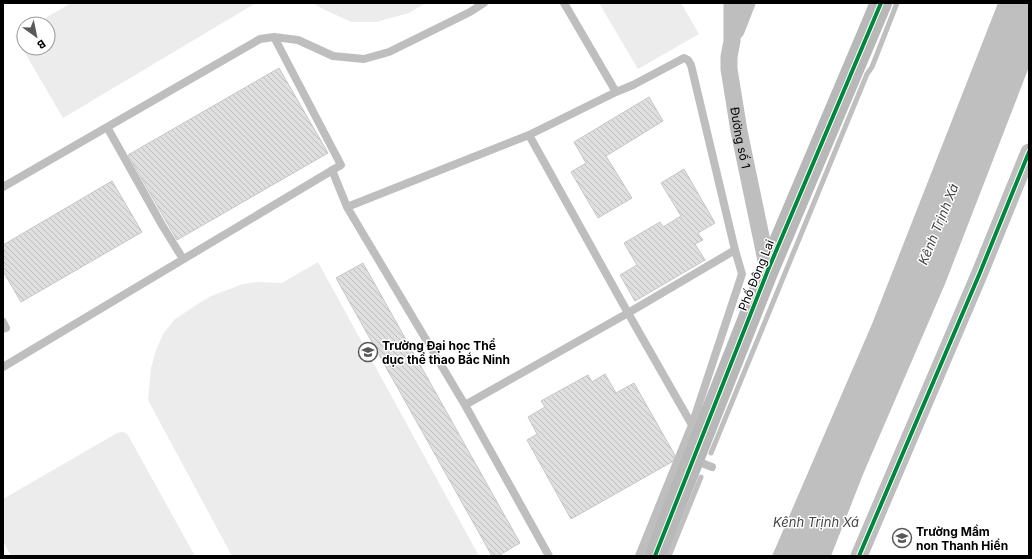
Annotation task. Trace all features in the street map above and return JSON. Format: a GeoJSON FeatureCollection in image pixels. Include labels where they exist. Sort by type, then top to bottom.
{"type":"FeatureCollection","features":[{"type":"Feature","properties":{"kind":"street","name":"Đường số 1"},"geometry":{"type":"LineString","coordinates":[[732,3],[732,41],[729,57],[729,69],[738,123],[768,270]]}},
{"type":"Feature","properties":{"kind":"street"},"geometry":{"type":"LineString","coordinates":[[732,41],[747,3]]}},
{"type":"Feature","properties":{"kind":"street","name":"Phố Đông Lai"},"geometry":{"type":"LineString","coordinates":[[655,556],[702,463],[768,270],[881,3]]}},
{"type":"Feature","properties":{"kind":"street"},"geometry":{"type":"LineString","coordinates":[[859,556],[976,282],[1029,152]]}},
{"type":"Feature","properties":{"kind":"lane"},"geometry":{"type":"LineString","coordinates":[[3,187],[260,39],[274,38],[298,40],[333,56],[364,59],[389,52],[470,12],[484,3]]}},
{"type":"Feature","properties":{"kind":"lane"},"geometry":{"type":"LineString","coordinates":[[564,3],[616,92]]}},
{"type":"Feature","properties":{"kind":"lane"},"geometry":{"type":"LineString","coordinates":[[3,367],[341,165],[274,38]]}},
{"type":"Feature","properties":{"kind":"lane"},"geometry":{"type":"LineString","coordinates":[[347,207],[529,135],[633,85],[684,58],[688,60],[691,65],[742,274],[692,425],[639,556]]}},
{"type":"Feature","properties":{"kind":"lane"},"geometry":{"type":"LineString","coordinates":[[107,127],[162,225],[183,259]]}},
{"type":"Feature","properties":{"kind":"lane"},"geometry":{"type":"LineString","coordinates":[[529,135],[692,425]]}},
{"type":"Feature","properties":{"kind":"lane"},"geometry":{"type":"LineString","coordinates":[[332,170],[347,207],[465,405],[549,556]]}},
{"type":"Feature","properties":{"kind":"lane"},"geometry":{"type":"LineString","coordinates":[[465,405],[628,313],[735,250]]}},
{"type":"Feature","properties":{"kind":"lane"},"geometry":{"type":"LineString","coordinates":[[3,322],[6,328],[3,329]]}},
{"type":"Feature","properties":{"kind":"shaded area"},"geometry":{"type":"Polygon","coordinates":[[[71,3],[256,3],[63,118],[27,56],[56,56],[56,16],[49,16],[71,3]]]}},
{"type":"Feature","properties":{"kind":"shaded area"},"geometry":{"type":"Polygon","coordinates":[[[313,3],[426,3],[409,13],[376,22],[351,22],[313,3]]]}},
{"type":"Feature","properties":{"kind":"shaded area"},"geometry":{"type":"Polygon","coordinates":[[[599,3],[681,3],[699,34],[638,69],[599,3]]]}},
{"type":"Feature","properties":{"kind":"shaded area"},"geometry":{"type":"Polygon","coordinates":[[[318,262],[479,556],[232,556],[148,400],[151,368],[156,350],[163,334],[175,319],[211,296],[243,284],[257,282],[282,283],[318,262]]]}},
{"type":"Feature","properties":{"kind":"shaded area"},"geometry":{"type":"Polygon","coordinates":[[[117,433],[126,433],[129,437],[195,556],[11,556],[3,541],[3,499],[117,433]]]}},
{"type":"Feature","properties":{"kind":"water","name":"Kênh Trịnh Xá"},"geometry":{"type":"Polygon","coordinates":[[[998,3],[1029,3],[1029,67],[945,284],[864,472],[831,556],[772,556],[872,324],[998,3]]]}},
{"type":"Feature","properties":{"kind":"building"},"geometry":{"type":"Polygon","coordinates":[[[279,68],[328,153],[177,240],[128,155],[279,68]]]}},
{"type":"Feature","properties":{"kind":"building"},"geometry":{"type":"Polygon","coordinates":[[[649,97],[663,121],[606,156],[632,198],[598,218],[571,172],[586,163],[574,142],[649,97]]]}},
{"type":"Feature","properties":{"kind":"building"},"geometry":{"type":"Polygon","coordinates":[[[684,169],[715,223],[698,233],[703,240],[695,244],[705,260],[635,301],[620,275],[637,265],[624,243],[660,222],[663,227],[681,216],[661,183],[684,169]]]}},
{"type":"Feature","properties":{"kind":"building"},"geometry":{"type":"Polygon","coordinates":[[[112,181],[142,232],[21,302],[3,271],[3,245],[112,181]]]}},
{"type":"Feature","properties":{"kind":"building"},"geometry":{"type":"Polygon","coordinates":[[[363,263],[520,543],[498,556],[492,556],[336,278],[363,263]]]}},
{"type":"Feature","properties":{"kind":"building"},"geometry":{"type":"Polygon","coordinates":[[[605,374],[616,393],[634,383],[677,459],[571,519],[527,440],[537,434],[528,417],[545,407],[541,401],[588,375],[592,382],[605,374]]]}},
{"type":"Feature","properties":{"kind":"waterway"},"geometry":{"type":"LineString","coordinates":[[711,453],[867,74],[872,67],[897,3]]}},
{"type":"Feature","properties":{"kind":"waterway"},"geometry":{"type":"LineString","coordinates":[[669,556],[701,477]]}},
{"type":"Feature","properties":{"kind":"cycle path"},"geometry":{"type":"LineString","coordinates":[[655,556],[768,270],[881,3]]}},
{"type":"Feature","properties":{"kind":"cycle path"},"geometry":{"type":"LineString","coordinates":[[859,556],[979,275],[1029,152]]}},
{"type":"Feature","properties":{"kind":"place","name":"Trường Đại học Thể dục thể thao Bắc Ninh"},"geometry":{"type":"Point","coordinates":[368,352]}},
{"type":"Feature","properties":{"kind":"place","name":"Trường Mầm non Thanh Hiền"},"geometry":{"type":"Point","coordinates":[902,538]}}]}
